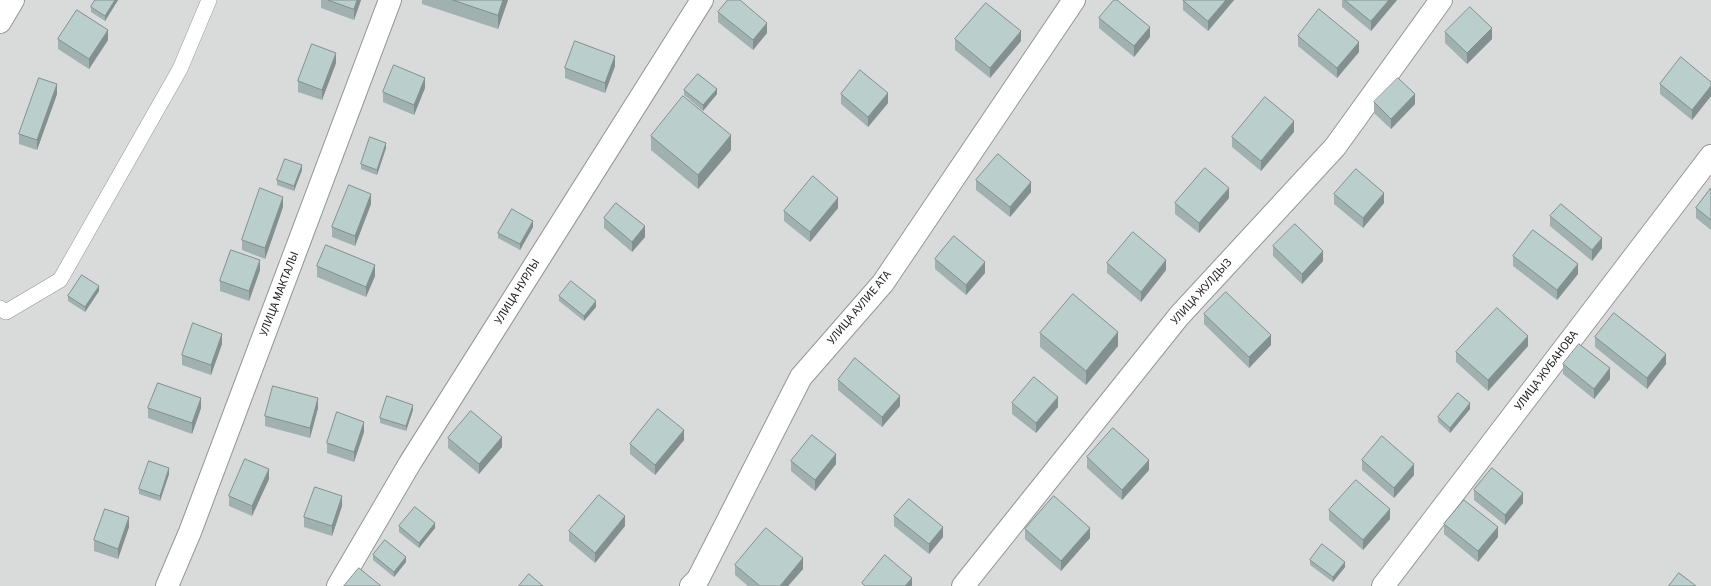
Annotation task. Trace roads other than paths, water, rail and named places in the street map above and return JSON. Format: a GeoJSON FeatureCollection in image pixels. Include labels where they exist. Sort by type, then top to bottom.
{"type":"FeatureCollection","features":[{"type":"Feature","properties":{"kind":"street"},"geometry":{"type":"LineString","coordinates":[[0,22],[13,0]]}},
{"type":"Feature","properties":{"kind":"street","name":"УЛИЦА МАКТАЛЫ"},"geometry":{"type":"LineString","coordinates":[[167,586],[190,532],[390,0]]}},
{"type":"Feature","properties":{"kind":"street","name":"УЛИЦА НУРЛЫ"},"geometry":{"type":"LineString","coordinates":[[338,586],[410,463],[702,0]]}},
{"type":"Feature","properties":{"kind":"street","name":"УЛИЦА АУЛИЕ АТА"},"geometry":{"type":"LineString","coordinates":[[691,586],[698,580],[801,377],[883,283],[1074,0]]}},
{"type":"Feature","properties":{"kind":"street","name":"УЛИЦА ЖУЛДЫЗ"},"geometry":{"type":"LineString","coordinates":[[963,586],[1179,316],[1336,147],[1441,0]]}},
{"type":"Feature","properties":{"kind":"street","name":"УЛИЦА ЖУБАНОВА"},"geometry":{"type":"LineString","coordinates":[[1384,586],[1711,156]]}},
{"type":"Feature","properties":{"kind":"lane"},"geometry":{"type":"LineString","coordinates":[[0,308],[6,312],[60,280],[180,69],[209,0]]}}]}
